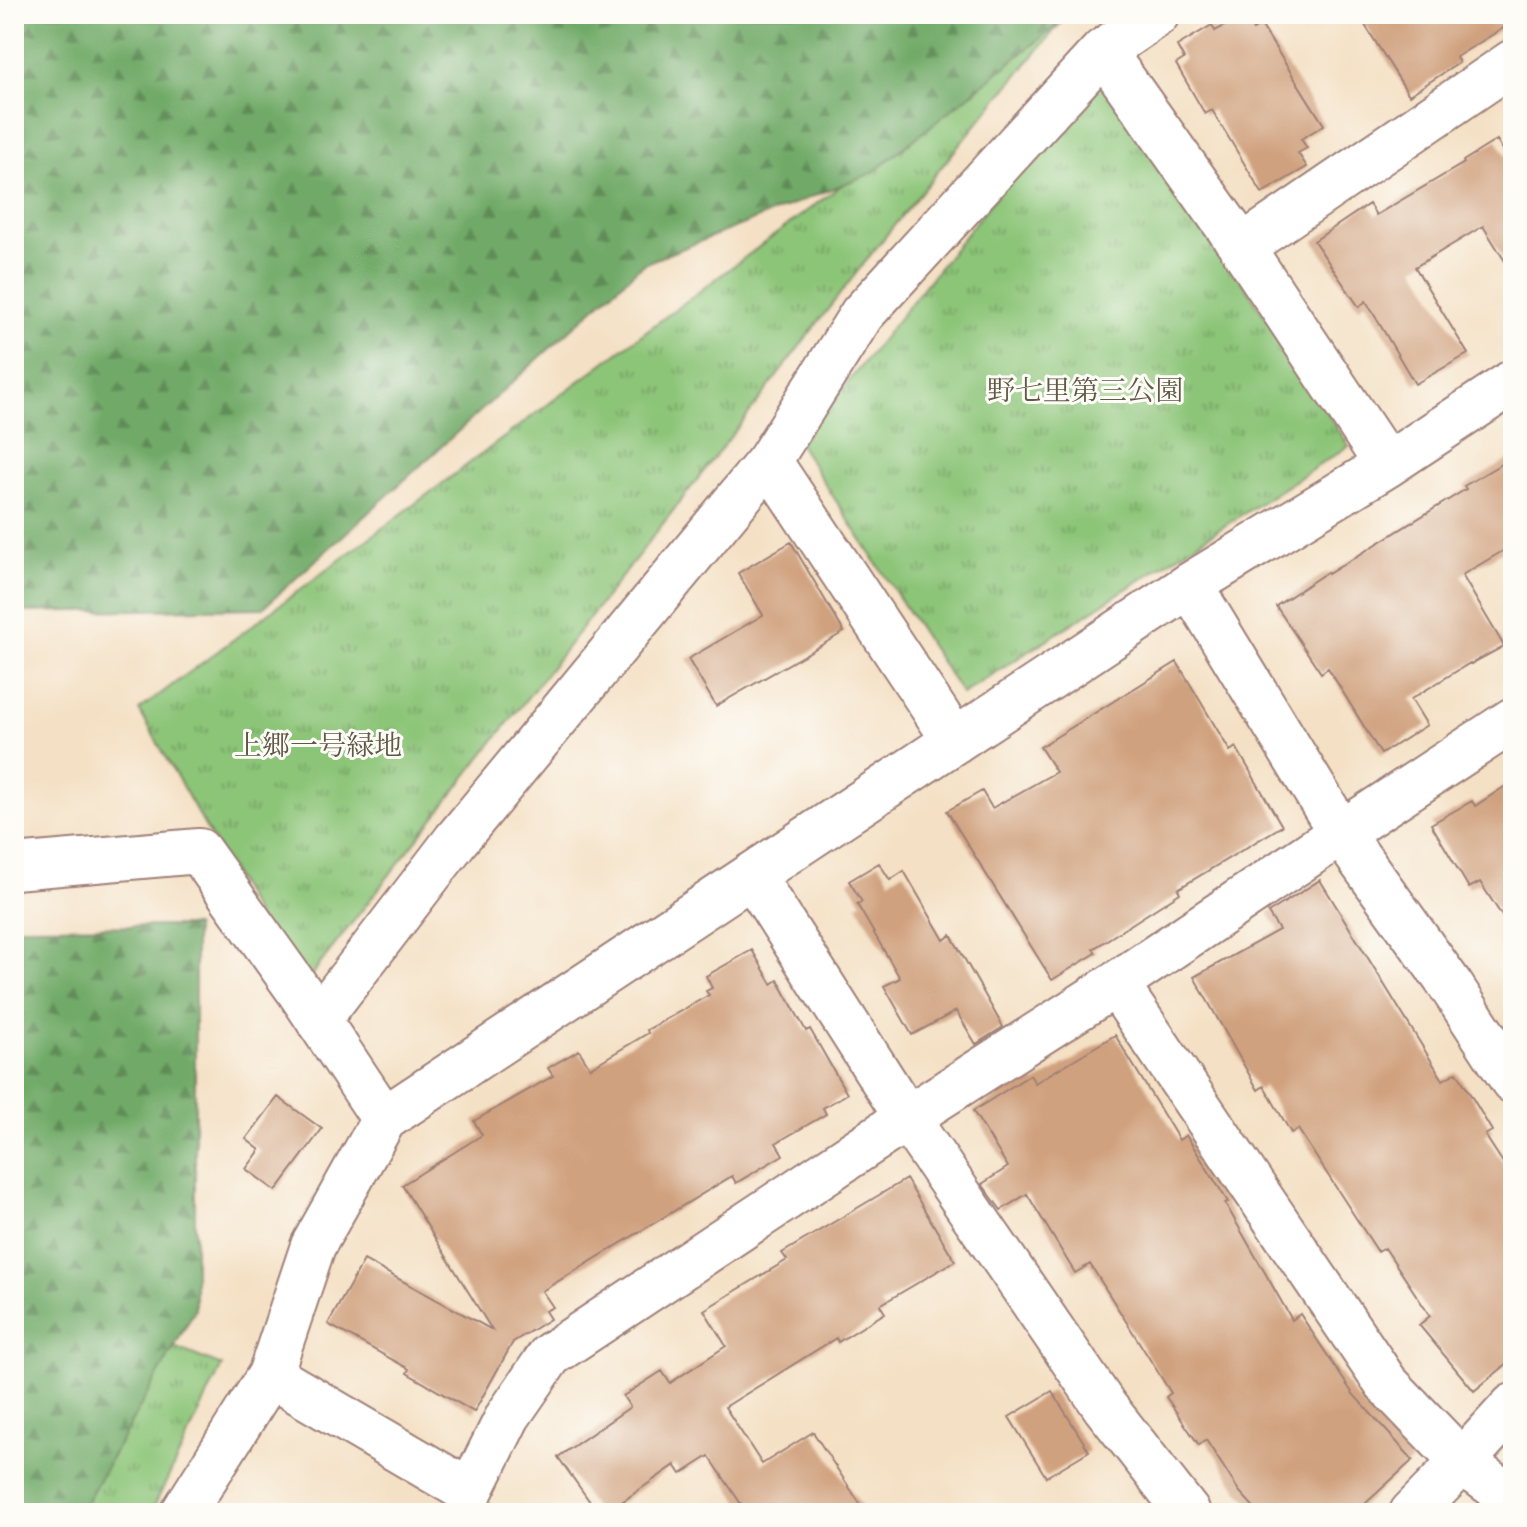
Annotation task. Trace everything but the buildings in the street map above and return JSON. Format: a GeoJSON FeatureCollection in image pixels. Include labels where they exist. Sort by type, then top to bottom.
{"type":"FeatureCollection","features":[{"type":"Feature","properties":{"kind":"street"},"geometry":{"type":"LineString","coordinates":[[318,1020],[456,840],[769,461],[862,314],[1103,51],[1157,14]]}},
{"type":"Feature","properties":{"kind":"street"},"geometry":{"type":"LineString","coordinates":[[1103,51],[1242,247],[1387,465]]}},
{"type":"Feature","properties":{"kind":"street"},"geometry":{"type":"LineString","coordinates":[[1242,247],[1513,62]]}},
{"type":"Feature","properties":{"kind":"street"},"geometry":{"type":"LineString","coordinates":[[183,1513],[270,1375],[313,1246],[384,1119],[1190,585],[1387,465],[1513,382]]}},
{"type":"Feature","properties":{"kind":"street"},"geometry":{"type":"LineString","coordinates":[[769,461],[955,741]]}},
{"type":"Feature","properties":{"kind":"street"},"geometry":{"type":"LineString","coordinates":[[1190,585],[1341,833],[1451,986],[1513,1081]]}},
{"type":"Feature","properties":{"kind":"street"},"geometry":{"type":"LineString","coordinates":[[270,1375],[470,1492],[508,1416],[550,1355],[1513,720]]}},
{"type":"Feature","properties":{"kind":"street"},"geometry":{"type":"LineString","coordinates":[[14,867],[199,851],[384,1119]]}},
{"type":"Feature","properties":{"kind":"street"},"geometry":{"type":"LineString","coordinates":[[752,875],[907,1118],[1105,1407],[1188,1513]]}},
{"type":"Feature","properties":{"kind":"street"},"geometry":{"type":"LineString","coordinates":[[1116,984],[1386,1383],[1462,1462],[1513,1499]]}},
{"type":"Feature","properties":{"kind":"street"},"geometry":{"type":"LineString","coordinates":[[1412,1513],[1513,1406]]}},
{"type":"Feature","properties":{"kind":"green space"},"geometry":{"type":"Polygon","coordinates":[[[14,14],[1071,14],[872,173],[643,264],[263,608],[14,612],[14,14]]]}},
{"type":"Feature","properties":{"kind":"green space","name":"上郷一号緑地"},"geometry":{"type":"Polygon","coordinates":[[[1064,19],[871,254],[299,991],[139,710],[1064,19]]]}},
{"type":"Feature","properties":{"kind":"green space","name":"野七里第三公園"},"geometry":{"type":"Polygon","coordinates":[[[1101,64],[1349,446],[962,694],[799,444],[1101,64]]]}},
{"type":"Feature","properties":{"kind":"green space"},"geometry":{"type":"Polygon","coordinates":[[[195,926],[195,1310],[80,1513],[14,1513],[14,927],[195,926]]]}},
{"type":"Feature","properties":{"kind":"green space"},"geometry":{"type":"Polygon","coordinates":[[[14,1283],[222,1366],[151,1513],[14,1513],[14,1283]]]}}]}
